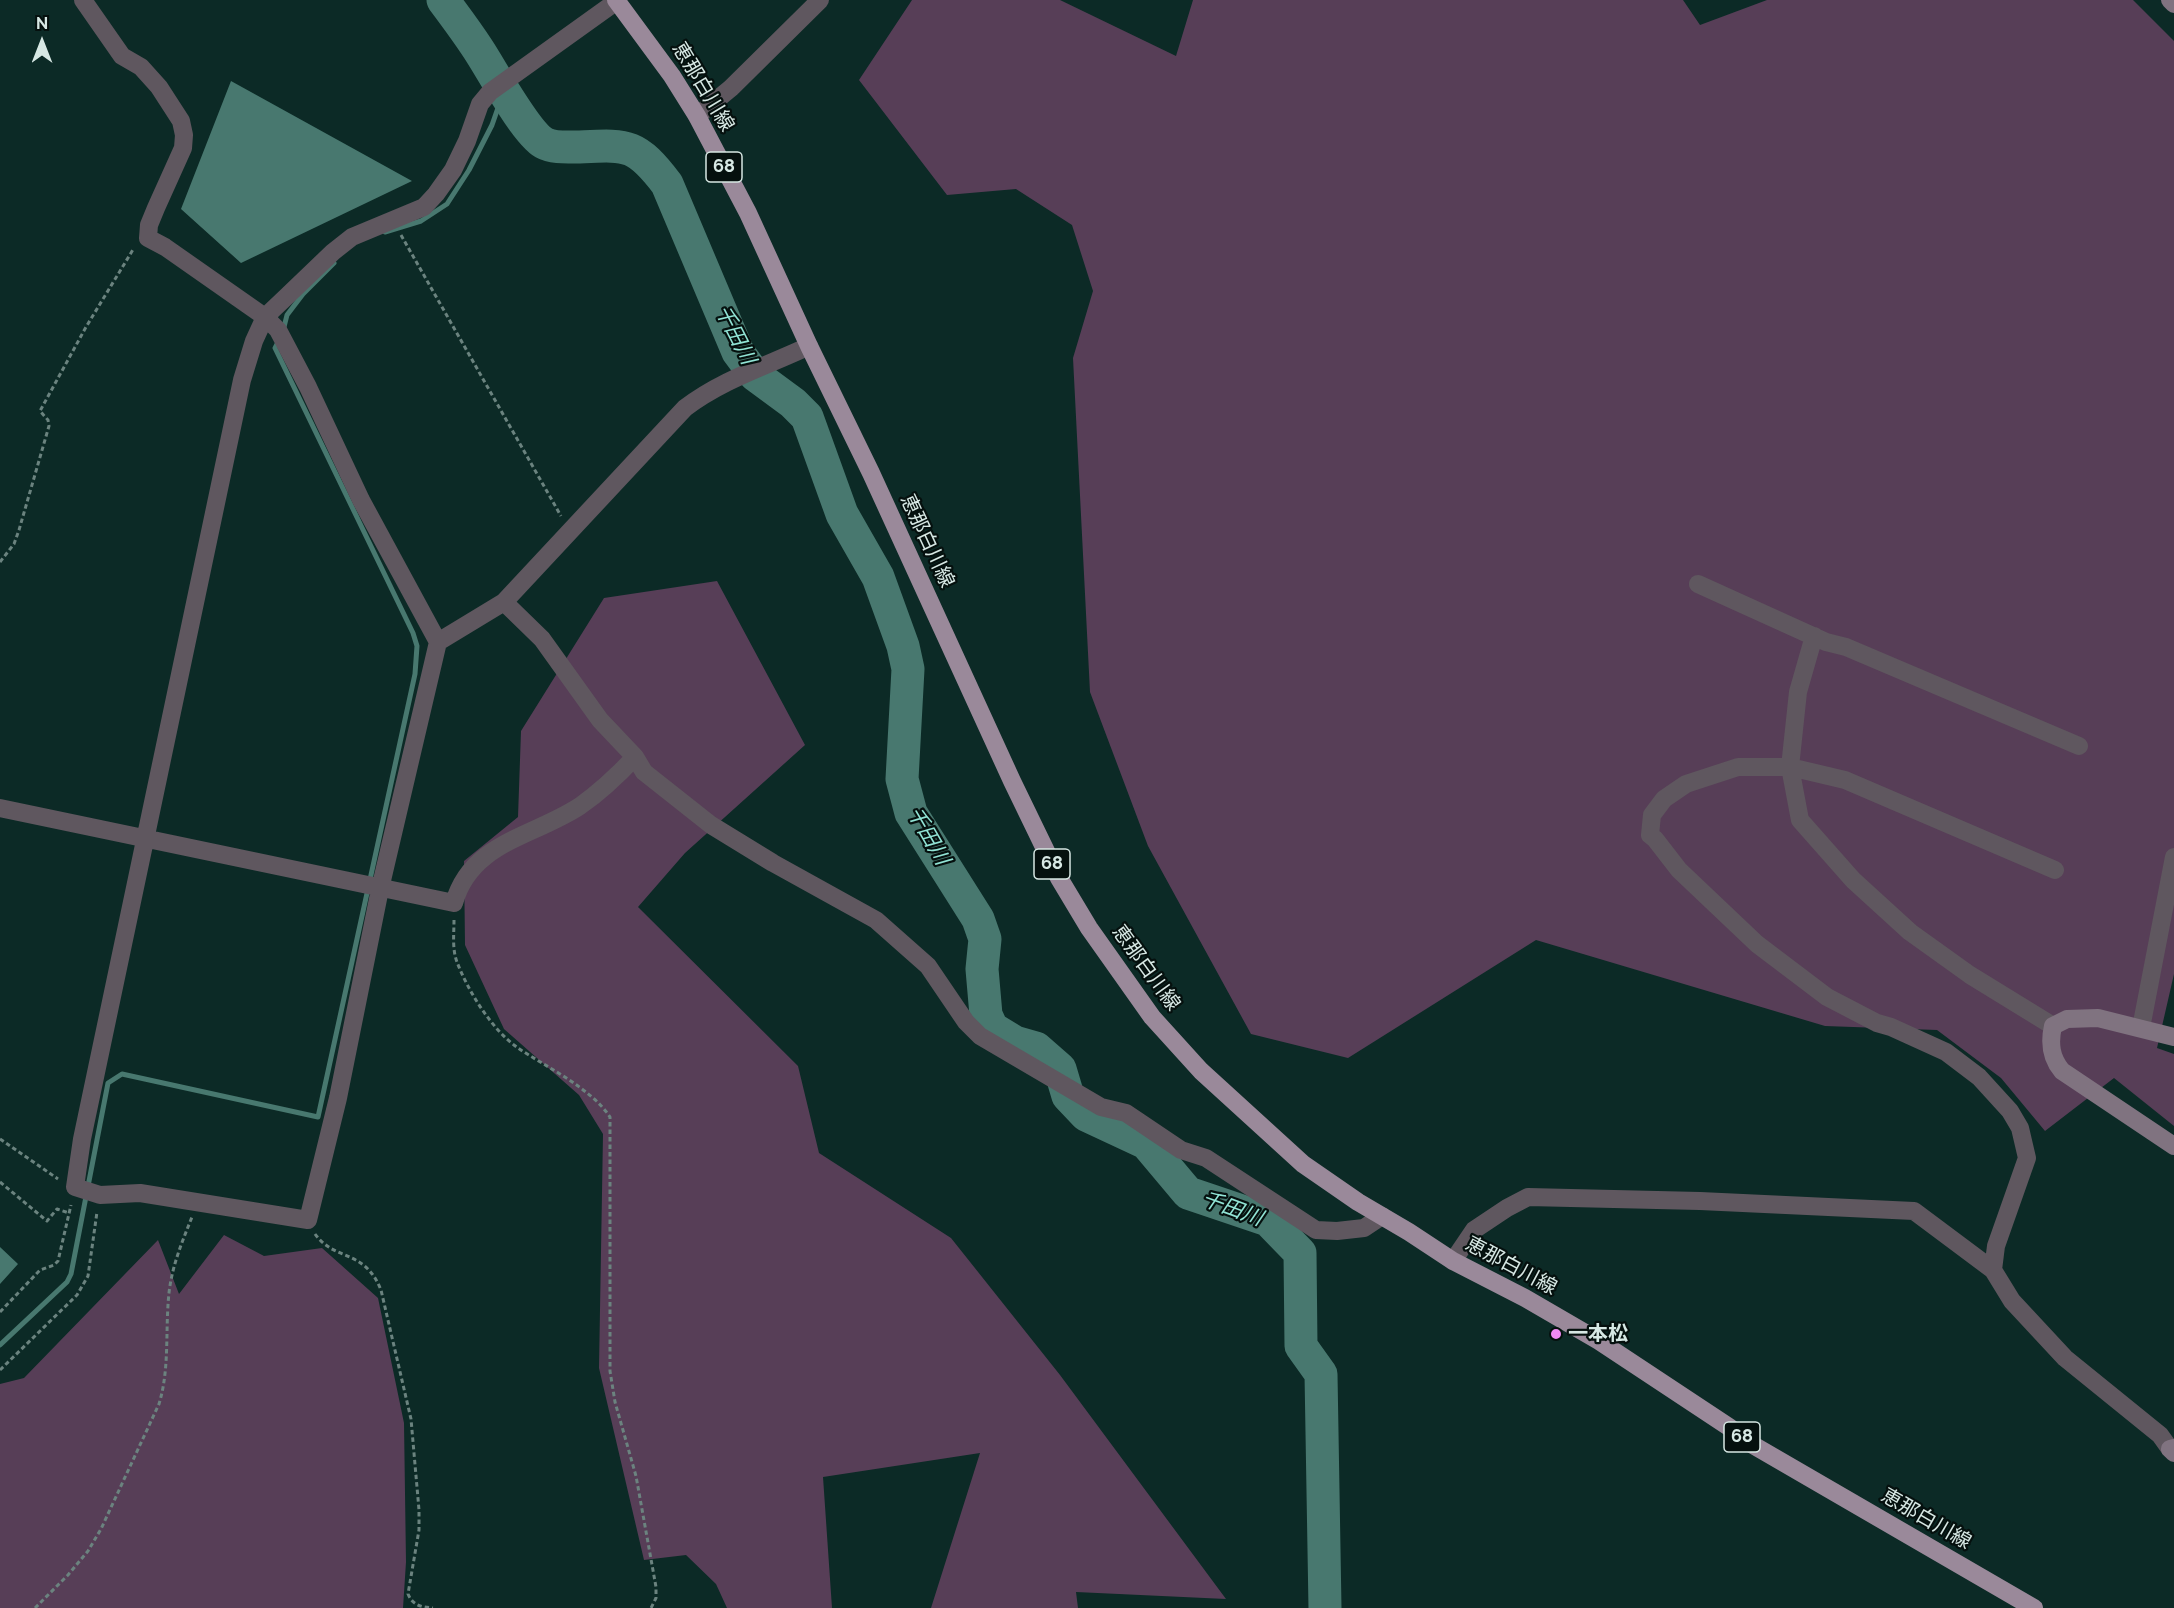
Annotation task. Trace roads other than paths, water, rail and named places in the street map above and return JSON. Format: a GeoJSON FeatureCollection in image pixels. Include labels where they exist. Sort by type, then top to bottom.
{"type":"FeatureCollection","features":[{"type":"Feature","properties":{"kind":"main road","name":"恵那白川線"},"geometry":{"type":"LineString","coordinates":[[617,0],[672,76],[697,116],[748,213],[1059,878],[1089,928],[1152,1017],[1201,1071],[1303,1164],[1358,1203],[1453,1261],[1525,1298],[1599,1341],[1729,1427],[1746,1441],[2034,1608]]}},
{"type":"Feature","properties":{"kind":"street"},"geometry":{"type":"LineString","coordinates":[[83,0],[122,56],[141,67],[159,87],[181,121],[184,135],[183,148],[149,225],[148,238],[165,247],[266,317],[279,330],[361,500],[438,642],[380,889],[338,1098],[308,1220],[140,1193],[100,1196],[75,1187],[82,1139],[242,380],[254,341],[266,317],[333,252],[352,237],[424,207],[453,171],[480,104],[490,92],[617,0]]}},
{"type":"Feature","properties":{"kind":"street"},"geometry":{"type":"LineString","coordinates":[[697,116],[731,88],[820,0]]}},
{"type":"Feature","properties":{"kind":"street"},"geometry":{"type":"LineString","coordinates":[[2170,0],[2174,4]]}},
{"type":"Feature","properties":{"kind":"street"},"geometry":{"type":"LineString","coordinates":[[438,642],[504,602],[685,408],[735,376],[767,366],[809,346]]}},
{"type":"Feature","properties":{"kind":"street"},"geometry":{"type":"LineString","coordinates":[[1698,584],[1826,642],[1846,647],[2079,746]]}},
{"type":"Feature","properties":{"kind":"street"},"geometry":{"type":"LineString","coordinates":[[504,602],[542,639],[600,720],[635,757],[644,772],[711,825],[773,863],[876,920],[928,966],[966,1022],[980,1036],[1101,1107],[1126,1113],[1181,1150],[1206,1158],[1316,1230],[1337,1231],[1364,1228],[1382,1216]]}},
{"type":"Feature","properties":{"kind":"street"},"geometry":{"type":"LineString","coordinates":[[1814,636],[1798,692],[1790,766],[1800,820],[1853,880],[1910,932],[1970,975],[2053,1026]]}},
{"type":"Feature","properties":{"kind":"street"},"geometry":{"type":"LineString","coordinates":[[0,808],[454,903],[467,874],[491,850],[546,826],[580,805],[618,775],[635,757]]}},
{"type":"Feature","properties":{"kind":"street"},"geometry":{"type":"LineString","coordinates":[[1993,1270],[1996,1246],[2027,1158],[2020,1128],[2010,1111],[1979,1077],[1946,1052],[1877,1023],[1827,997],[1757,944],[1679,870],[1650,835],[1652,815],[1664,799],[1686,784],[1738,766],[1790,766],[1845,780],[2055,870]]}},
{"type":"Feature","properties":{"kind":"street"},"geometry":{"type":"LineString","coordinates":[[2141,1028],[2171,886],[2174,857]]}},
{"type":"Feature","properties":{"kind":"street"},"geometry":{"type":"LineString","coordinates":[[2053,1026],[2067,1019],[2098,1018],[2174,1037]]}},
{"type":"Feature","properties":{"kind":"street"},"geometry":{"type":"LineString","coordinates":[[2053,1026],[2050,1044],[2054,1061],[2062,1071],[2174,1146]]}},
{"type":"Feature","properties":{"kind":"street"},"geometry":{"type":"LineString","coordinates":[[1453,1261],[1474,1230],[1528,1197],[1700,1201],[1914,1211],[1993,1270],[2012,1301],[2065,1358],[2160,1436],[2173,1450]]}},
{"type":"Feature","properties":{"kind":"waterway","name":"千田川"},"geometry":{"type":"LineString","coordinates":[[443,0],[474,43],[518,114],[536,137],[552,146],[607,146],[629,149],[638,153],[656,170],[667,184],[738,352],[755,375],[793,403],[807,417],[842,514],[878,577],[903,646],[908,669],[902,779],[911,813],[978,919],[985,939],[982,969],[986,1015],[992,1028],[1015,1042],[1036,1048],[1060,1069],[1068,1096],[1086,1115],[1146,1143],[1188,1193],[1268,1220],[1300,1253],[1301,1346],[1321,1374],[1325,1608]]}},
{"type":"Feature","properties":{"kind":"waterway"},"geometry":{"type":"LineString","coordinates":[[385,232],[421,221],[447,204],[469,170],[492,125],[499,105],[508,96]]}},
{"type":"Feature","properties":{"kind":"waterway"},"geometry":{"type":"LineString","coordinates":[[283,331],[287,315],[303,294],[334,263]]}},
{"type":"Feature","properties":{"kind":"waterway"},"geometry":{"type":"LineString","coordinates":[[0,1345],[67,1282],[71,1274],[108,1083],[122,1074],[318,1117],[415,674],[417,646],[413,633],[275,348],[279,340]]}},
{"type":"Feature","properties":{"kind":"place","name":"一本松"},"geometry":{"type":"Point","coordinates":[1556,1334]}}]}
